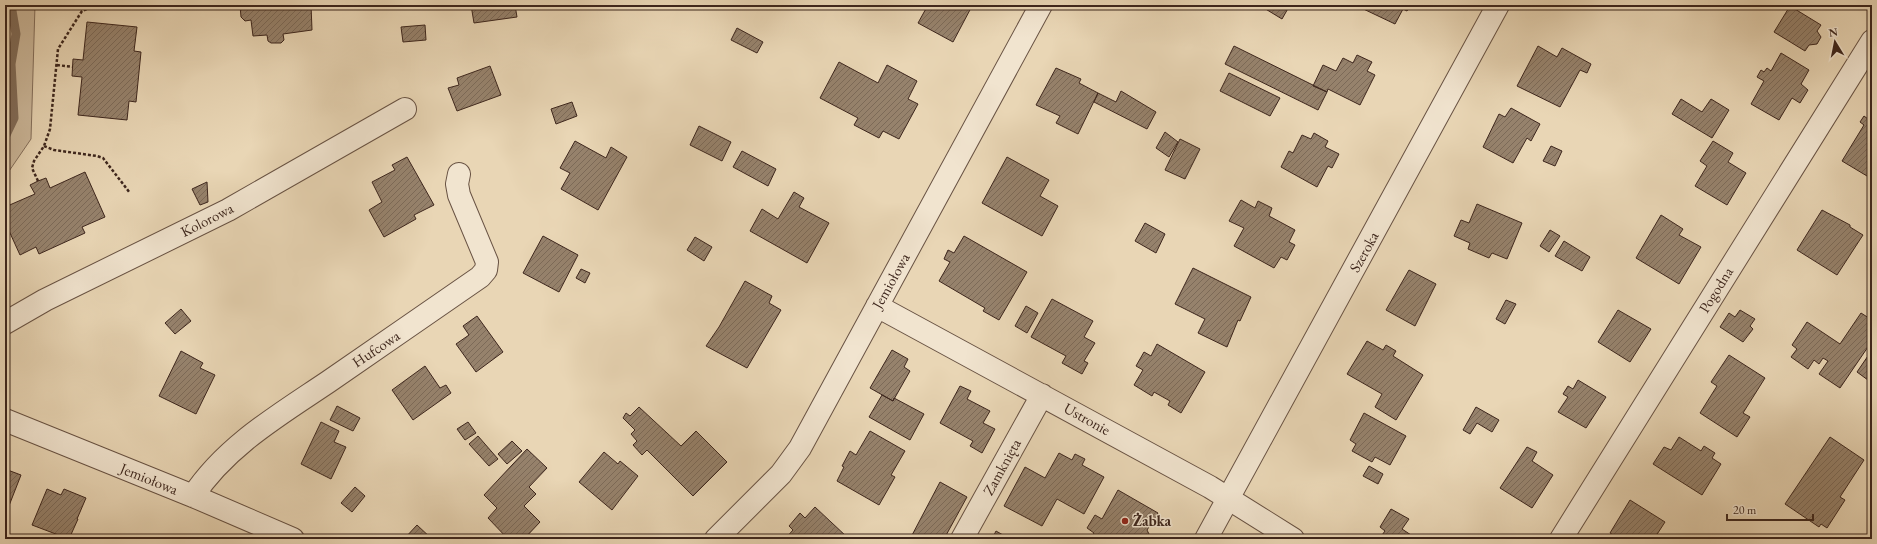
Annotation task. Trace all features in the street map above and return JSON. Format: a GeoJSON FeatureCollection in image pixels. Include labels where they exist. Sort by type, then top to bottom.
{"type":"FeatureCollection","features":[{"type":"Feature","properties":{"kind":"street","name":"Jemiołowa"},"geometry":{"type":"LineString","coordinates":[[716,539],[781,474],[800,448],[1040,5]]}},
{"type":"Feature","properties":{"kind":"street","name":"Szeroka"},"geometry":{"type":"LineString","coordinates":[[1206,539],[1498,5]]}},
{"type":"Feature","properties":{"kind":"street","name":"Pogodna"},"geometry":{"type":"LineString","coordinates":[[1561,539],[1872,40]]}},
{"type":"Feature","properties":{"kind":"street","name":"Kolorowa"},"geometry":{"type":"LineString","coordinates":[[5,323],[52,297],[228,210],[405,109]]}},
{"type":"Feature","properties":{"kind":"street","name":"Hufcowa"},"geometry":{"type":"LineString","coordinates":[[193,496],[205,478],[224,459],[260,428],[480,277],[486,270],[487,262],[459,195],[457,184],[459,174]]}},
{"type":"Feature","properties":{"kind":"street","name":"Ustronie"},"geometry":{"type":"LineString","coordinates":[[877,306],[1042,395],[1229,499],[1293,539]]}},
{"type":"Feature","properties":{"kind":"street","name":"Zamknięta"},"geometry":{"type":"LineString","coordinates":[[962,539],[1042,395]]}},
{"type":"Feature","properties":{"kind":"street","name":"Jemiołowa"},"geometry":{"type":"LineString","coordinates":[[5,420],[193,496],[293,539]]}},
{"type":"Feature","properties":{"kind":"path"},"geometry":{"type":"LineString","coordinates":[[38,181],[32,168],[34,161],[44,146],[50,129],[58,49],[82,11],[86,8],[155,5]]}},
{"type":"Feature","properties":{"kind":"path"},"geometry":{"type":"LineString","coordinates":[[56,65],[73,67]]}},
{"type":"Feature","properties":{"kind":"path"},"geometry":{"type":"LineString","coordinates":[[44,146],[54,150],[103,158],[130,193]]}},
{"type":"Feature","properties":{"kind":"shaded area"},"geometry":{"type":"Polygon","coordinates":[[[5,5],[35,5],[31,139],[5,177],[5,5]]]}},
{"type":"Feature","properties":{"kind":"building"},"geometry":{"type":"Polygon","coordinates":[[[240,5],[311,5],[312,30],[283,34],[284,40],[281,43],[271,43],[268,41],[267,35],[253,36],[251,20],[245,21],[241,17],[240,5]]]}},
{"type":"Feature","properties":{"kind":"building"},"geometry":{"type":"Polygon","coordinates":[[[471,5],[515,5],[517,17],[474,23],[471,5]]]}},
{"type":"Feature","properties":{"kind":"building"},"geometry":{"type":"Polygon","coordinates":[[[928,5],[972,6],[953,42],[918,23],[928,5]]]}},
{"type":"Feature","properties":{"kind":"building"},"geometry":{"type":"Polygon","coordinates":[[[1259,5],[1290,5],[1282,19],[1259,5]]]}},
{"type":"Feature","properties":{"kind":"building"},"geometry":{"type":"Polygon","coordinates":[[[1355,5],[1411,5],[1407,11],[1403,9],[1395,24],[1355,5]]]}},
{"type":"Feature","properties":{"kind":"building"},"geometry":{"type":"Polygon","coordinates":[[[1790,6],[1821,25],[1817,31],[1821,37],[1817,44],[1809,45],[1805,51],[1774,32],[1790,6]]]}},
{"type":"Feature","properties":{"kind":"building"},"geometry":{"type":"Polygon","coordinates":[[[87,22],[137,27],[134,51],[141,52],[136,102],[129,101],[127,120],[78,115],[82,77],[72,76],[73,59],[83,60],[87,22]]]}},
{"type":"Feature","properties":{"kind":"building"},"geometry":{"type":"Polygon","coordinates":[[[425,25],[426,40],[403,42],[401,27],[425,25]]]}},
{"type":"Feature","properties":{"kind":"building"},"geometry":{"type":"Polygon","coordinates":[[[737,28],[763,42],[757,53],[731,40],[737,28]]]}},
{"type":"Feature","properties":{"kind":"building"},"geometry":{"type":"Polygon","coordinates":[[[1234,46],[1327,92],[1318,110],[1225,64],[1234,46]]]}},
{"type":"Feature","properties":{"kind":"building"},"geometry":{"type":"Polygon","coordinates":[[[1538,46],[1557,57],[1562,48],[1591,64],[1587,73],[1580,70],[1560,107],[1517,86],[1538,46]]]}},
{"type":"Feature","properties":{"kind":"building"},"geometry":{"type":"Polygon","coordinates":[[[1781,53],[1809,70],[1801,84],[1808,90],[1800,103],[1792,98],[1779,120],[1751,104],[1764,81],[1757,77],[1761,70],[1764,72],[1767,68],[1771,71],[1781,53]]]}},
{"type":"Feature","properties":{"kind":"building"},"geometry":{"type":"Polygon","coordinates":[[[1357,55],[1372,62],[1367,71],[1375,75],[1360,105],[1328,89],[1327,92],[1313,86],[1323,65],[1336,71],[1343,58],[1353,63],[1357,55]]]}},
{"type":"Feature","properties":{"kind":"building"},"geometry":{"type":"Polygon","coordinates":[[[839,62],[878,83],[887,65],[917,81],[908,99],[918,104],[899,139],[883,131],[879,138],[854,125],[858,118],[820,98],[839,62]]]}},
{"type":"Feature","properties":{"kind":"building"},"geometry":{"type":"Polygon","coordinates":[[[490,66],[501,95],[457,111],[448,88],[459,85],[457,78],[490,66]]]}},
{"type":"Feature","properties":{"kind":"building"},"geometry":{"type":"Polygon","coordinates":[[[1056,68],[1081,79],[1079,83],[1098,93],[1078,134],[1056,123],[1060,116],[1036,105],[1056,68]]]}},
{"type":"Feature","properties":{"kind":"building"},"geometry":{"type":"Polygon","coordinates":[[[1229,73],[1280,98],[1270,116],[1220,91],[1229,73]]]}},
{"type":"Feature","properties":{"kind":"building"},"geometry":{"type":"Polygon","coordinates":[[[1121,91],[1156,112],[1147,129],[1094,102],[1098,93],[1116,102],[1121,91]]]}},
{"type":"Feature","properties":{"kind":"building"},"geometry":{"type":"Polygon","coordinates":[[[1681,99],[1702,112],[1711,99],[1729,110],[1712,138],[1672,114],[1681,99]]]}},
{"type":"Feature","properties":{"kind":"building"},"geometry":{"type":"Polygon","coordinates":[[[572,102],[577,116],[556,124],[551,109],[572,102]]]}},
{"type":"Feature","properties":{"kind":"building"},"geometry":{"type":"Polygon","coordinates":[[[1511,108],[1540,124],[1531,141],[1527,138],[1513,163],[1483,147],[1499,114],[1505,117],[1511,108]]]}},
{"type":"Feature","properties":{"kind":"building"},"geometry":{"type":"Polygon","coordinates":[[[1864,116],[1872,122],[1872,179],[1842,161],[1864,125],[1860,122],[1864,116]]]}},
{"type":"Feature","properties":{"kind":"building"},"geometry":{"type":"Polygon","coordinates":[[[699,126],[731,142],[722,161],[690,145],[699,126]]]}},
{"type":"Feature","properties":{"kind":"building"},"geometry":{"type":"Polygon","coordinates":[[[1165,132],[1178,142],[1169,157],[1156,148],[1165,132]]]}},
{"type":"Feature","properties":{"kind":"building"},"geometry":{"type":"Polygon","coordinates":[[[1314,133],[1328,141],[1325,147],[1339,154],[1332,168],[1328,166],[1317,187],[1281,167],[1289,151],[1293,153],[1302,135],[1311,139],[1314,133]]]}},
{"type":"Feature","properties":{"kind":"building"},"geometry":{"type":"Polygon","coordinates":[[[1180,139],[1200,149],[1185,179],[1165,170],[1180,139]]]}},
{"type":"Feature","properties":{"kind":"building"},"geometry":{"type":"Polygon","coordinates":[[[575,141],[606,158],[611,147],[627,157],[598,210],[561,189],[570,173],[560,168],[575,141]]]}},
{"type":"Feature","properties":{"kind":"building"},"geometry":{"type":"Polygon","coordinates":[[[1713,141],[1733,153],[1728,162],[1746,173],[1727,205],[1695,186],[1707,166],[1700,161],[1713,141]]]}},
{"type":"Feature","properties":{"kind":"building"},"geometry":{"type":"Polygon","coordinates":[[[1551,146],[1562,151],[1555,166],[1543,161],[1551,146]]]}},
{"type":"Feature","properties":{"kind":"building"},"geometry":{"type":"Polygon","coordinates":[[[742,151],[776,169],[768,186],[733,167],[742,151]]]}},
{"type":"Feature","properties":{"kind":"building"},"geometry":{"type":"Polygon","coordinates":[[[407,157],[434,205],[414,215],[416,219],[384,237],[369,210],[382,202],[372,182],[395,170],[392,165],[407,157]]]}},
{"type":"Feature","properties":{"kind":"building"},"geometry":{"type":"Polygon","coordinates":[[[1007,157],[1049,180],[1040,196],[1058,206],[1042,236],[982,203],[1007,157]]]}},
{"type":"Feature","properties":{"kind":"building"},"geometry":{"type":"Polygon","coordinates":[[[85,172],[105,217],[82,227],[85,233],[39,254],[36,247],[20,255],[5,222],[5,207],[35,194],[30,185],[38,181],[46,178],[50,188],[85,172]]]}},
{"type":"Feature","properties":{"kind":"building"},"geometry":{"type":"Polygon","coordinates":[[[207,182],[208,202],[200,205],[192,189],[207,182]]]}},
{"type":"Feature","properties":{"kind":"building"},"geometry":{"type":"Polygon","coordinates":[[[794,192],[804,198],[799,207],[829,223],[807,263],[750,231],[762,209],[778,219],[794,192]]]}},
{"type":"Feature","properties":{"kind":"building"},"geometry":{"type":"Polygon","coordinates":[[[1241,200],[1255,208],[1258,201],[1272,208],[1269,216],[1295,230],[1289,242],[1295,245],[1287,260],[1281,257],[1274,268],[1234,246],[1244,228],[1229,221],[1241,200]]]}},
{"type":"Feature","properties":{"kind":"building"},"geometry":{"type":"Polygon","coordinates":[[[1477,204],[1522,223],[1507,259],[1492,253],[1489,258],[1468,249],[1470,243],[1454,236],[1461,220],[1469,223],[1477,204]]]}},
{"type":"Feature","properties":{"kind":"building"},"geometry":{"type":"Polygon","coordinates":[[[1822,210],[1850,225],[1850,227],[1863,235],[1837,275],[1797,250],[1822,210]]]}},
{"type":"Feature","properties":{"kind":"building"},"geometry":{"type":"Polygon","coordinates":[[[1661,215],[1683,229],[1679,235],[1701,247],[1679,284],[1636,258],[1661,215]]]}},
{"type":"Feature","properties":{"kind":"building"},"geometry":{"type":"Polygon","coordinates":[[[1145,223],[1165,234],[1156,253],[1135,241],[1145,223]]]}},
{"type":"Feature","properties":{"kind":"building"},"geometry":{"type":"Polygon","coordinates":[[[1550,230],[1560,236],[1549,252],[1540,246],[1550,230]]]}},
{"type":"Feature","properties":{"kind":"building"},"geometry":{"type":"Polygon","coordinates":[[[543,236],[578,255],[559,292],[523,273],[543,236]]]}},
{"type":"Feature","properties":{"kind":"building"},"geometry":{"type":"Polygon","coordinates":[[[964,236],[1027,272],[999,320],[983,311],[985,308],[939,281],[950,262],[944,259],[948,250],[954,253],[964,236]]]}},
{"type":"Feature","properties":{"kind":"building"},"geometry":{"type":"Polygon","coordinates":[[[695,237],[712,247],[704,261],[687,250],[695,237]]]}},
{"type":"Feature","properties":{"kind":"building"},"geometry":{"type":"Polygon","coordinates":[[[1564,241],[1590,257],[1582,271],[1555,256],[1564,241]]]}},
{"type":"Feature","properties":{"kind":"building"},"geometry":{"type":"Polygon","coordinates":[[[1193,268],[1251,297],[1240,321],[1238,320],[1227,347],[1198,333],[1205,319],[1175,304],[1193,268]]]}},
{"type":"Feature","properties":{"kind":"building"},"geometry":{"type":"Polygon","coordinates":[[[581,269],[590,273],[585,283],[576,278],[581,269]]]}},
{"type":"Feature","properties":{"kind":"building"},"geometry":{"type":"Polygon","coordinates":[[[1409,270],[1436,284],[1415,326],[1386,310],[1409,270]]]}},
{"type":"Feature","properties":{"kind":"building"},"geometry":{"type":"Polygon","coordinates":[[[745,281],[772,296],[769,303],[781,310],[747,368],[706,346],[719,327],[745,281]]]}},
{"type":"Feature","properties":{"kind":"building"},"geometry":{"type":"Polygon","coordinates":[[[1052,299],[1093,321],[1084,337],[1095,343],[1084,361],[1088,363],[1082,374],[1062,363],[1066,356],[1031,337],[1052,299]]]}},
{"type":"Feature","properties":{"kind":"building"},"geometry":{"type":"Polygon","coordinates":[[[1506,300],[1516,304],[1505,324],[1496,319],[1506,300]]]}},
{"type":"Feature","properties":{"kind":"building"},"geometry":{"type":"Polygon","coordinates":[[[1026,306],[1038,313],[1027,333],[1015,326],[1026,306]]]}},
{"type":"Feature","properties":{"kind":"building"},"geometry":{"type":"Polygon","coordinates":[[[181,309],[191,321],[175,334],[165,323],[181,309]]]}},
{"type":"Feature","properties":{"kind":"building"},"geometry":{"type":"Polygon","coordinates":[[[1618,310],[1651,329],[1630,362],[1598,342],[1618,310]]]}},
{"type":"Feature","properties":{"kind":"building"},"geometry":{"type":"Polygon","coordinates":[[[1740,310],[1755,319],[1750,326],[1753,329],[1743,342],[1720,327],[1729,313],[1735,317],[1740,310]]]}},
{"type":"Feature","properties":{"kind":"building"},"geometry":{"type":"Polygon","coordinates":[[[1861,313],[1872,320],[1872,341],[1840,388],[1819,374],[1828,361],[1823,358],[1819,364],[1814,360],[1808,369],[1791,357],[1797,349],[1792,345],[1807,322],[1840,344],[1861,313]]]}},
{"type":"Feature","properties":{"kind":"building"},"geometry":{"type":"Polygon","coordinates":[[[477,316],[503,352],[476,372],[456,344],[469,335],[463,326],[477,316]]]}},
{"type":"Feature","properties":{"kind":"building"},"geometry":{"type":"Polygon","coordinates":[[[1367,341],[1383,350],[1386,345],[1396,351],[1393,356],[1423,375],[1396,420],[1375,407],[1382,394],[1347,374],[1367,341]]]}},
{"type":"Feature","properties":{"kind":"building"},"geometry":{"type":"Polygon","coordinates":[[[1157,344],[1205,372],[1181,413],[1168,405],[1170,401],[1154,392],[1152,396],[1134,385],[1143,370],[1136,366],[1144,352],[1151,356],[1157,344]]]}},
{"type":"Feature","properties":{"kind":"building"},"geometry":{"type":"Polygon","coordinates":[[[892,350],[908,359],[904,367],[910,371],[893,401],[870,388],[892,350]]]}},
{"type":"Feature","properties":{"kind":"building"},"geometry":{"type":"Polygon","coordinates":[[[1872,350],[1872,383],[1857,372],[1872,350]]]}},
{"type":"Feature","properties":{"kind":"building"},"geometry":{"type":"Polygon","coordinates":[[[181,351],[203,363],[200,368],[215,375],[196,414],[159,396],[181,351]]]}},
{"type":"Feature","properties":{"kind":"building"},"geometry":{"type":"Polygon","coordinates":[[[1729,355],[1765,378],[1743,413],[1750,417],[1737,437],[1700,413],[1717,386],[1711,382],[1729,355]]]}},
{"type":"Feature","properties":{"kind":"building"},"geometry":{"type":"Polygon","coordinates":[[[425,366],[440,388],[446,385],[451,393],[413,420],[392,390],[425,366]]]}},
{"type":"Feature","properties":{"kind":"building"},"geometry":{"type":"Polygon","coordinates":[[[1578,380],[1606,397],[1586,428],[1558,412],[1568,397],[1563,394],[1568,386],[1573,389],[1578,380]]]}},
{"type":"Feature","properties":{"kind":"building"},"geometry":{"type":"Polygon","coordinates":[[[960,386],[971,391],[967,399],[990,411],[983,423],[995,429],[982,453],[970,446],[973,441],[940,423],[960,386]]]}},
{"type":"Feature","properties":{"kind":"building"},"geometry":{"type":"Polygon","coordinates":[[[882,395],[893,401],[894,398],[924,414],[910,440],[869,417],[882,395]]]}},
{"type":"Feature","properties":{"kind":"building"},"geometry":{"type":"Polygon","coordinates":[[[337,406],[360,418],[353,431],[330,420],[337,406]]]}},
{"type":"Feature","properties":{"kind":"building"},"geometry":{"type":"Polygon","coordinates":[[[639,407],[681,446],[696,431],[727,462],[693,496],[647,450],[642,455],[633,445],[637,441],[631,434],[635,430],[623,418],[626,413],[630,416],[639,407]]]}},
{"type":"Feature","properties":{"kind":"building"},"geometry":{"type":"Polygon","coordinates":[[[1476,407],[1499,420],[1492,432],[1477,423],[1470,434],[1463,430],[1476,407]]]}},
{"type":"Feature","properties":{"kind":"building"},"geometry":{"type":"Polygon","coordinates":[[[1364,413],[1406,436],[1390,465],[1375,457],[1372,462],[1352,451],[1356,444],[1350,440],[1364,413]]]}},
{"type":"Feature","properties":{"kind":"building"},"geometry":{"type":"Polygon","coordinates":[[[321,422],[339,431],[334,442],[346,447],[331,479],[301,464],[321,422]]]}},
{"type":"Feature","properties":{"kind":"building"},"geometry":{"type":"Polygon","coordinates":[[[468,422],[476,433],[465,440],[457,429],[468,422]]]}},
{"type":"Feature","properties":{"kind":"building"},"geometry":{"type":"Polygon","coordinates":[[[870,431],[905,451],[891,475],[895,477],[879,505],[837,481],[844,467],[842,466],[850,451],[856,455],[870,431]]]}},
{"type":"Feature","properties":{"kind":"building"},"geometry":{"type":"Polygon","coordinates":[[[478,436],[498,459],[489,466],[469,444],[478,436]]]}},
{"type":"Feature","properties":{"kind":"building"},"geometry":{"type":"Polygon","coordinates":[[[1679,437],[1701,451],[1704,446],[1715,453],[1712,458],[1721,464],[1702,495],[1653,464],[1664,447],[1671,450],[1679,437]]]}},
{"type":"Feature","properties":{"kind":"building"},"geometry":{"type":"Polygon","coordinates":[[[1830,437],[1864,460],[1840,497],[1845,500],[1827,528],[1821,524],[1819,527],[1785,504],[1830,437]]]}},
{"type":"Feature","properties":{"kind":"building"},"geometry":{"type":"Polygon","coordinates":[[[512,441],[522,451],[507,464],[498,454],[512,441]]]}},
{"type":"Feature","properties":{"kind":"building"},"geometry":{"type":"Polygon","coordinates":[[[1527,447],[1537,452],[1532,461],[1553,475],[1532,508],[1500,488],[1527,447]]]}},
{"type":"Feature","properties":{"kind":"building"},"geometry":{"type":"Polygon","coordinates":[[[527,449],[547,468],[529,487],[536,494],[524,506],[540,522],[524,539],[508,539],[488,518],[497,508],[484,495],[527,449]]]}},
{"type":"Feature","properties":{"kind":"building"},"geometry":{"type":"Polygon","coordinates":[[[604,452],[618,464],[620,461],[638,476],[612,510],[579,482],[604,452]]]}},
{"type":"Feature","properties":{"kind":"building"},"geometry":{"type":"Polygon","coordinates":[[[1059,453],[1072,460],[1075,454],[1085,459],[1082,465],[1104,477],[1084,514],[1057,499],[1042,526],[1004,506],[1025,467],[1045,478],[1059,453]]]}},
{"type":"Feature","properties":{"kind":"building"},"geometry":{"type":"Polygon","coordinates":[[[1369,466],[1383,474],[1378,484],[1363,476],[1369,466]]]}},
{"type":"Feature","properties":{"kind":"building"},"geometry":{"type":"Polygon","coordinates":[[[5,469],[21,475],[5,516],[5,469]]]}},
{"type":"Feature","properties":{"kind":"building"},"geometry":{"type":"Polygon","coordinates":[[[940,482],[967,497],[944,539],[910,539],[940,482]]]}},
{"type":"Feature","properties":{"kind":"building"},"geometry":{"type":"Polygon","coordinates":[[[355,487],[365,496],[352,512],[341,503],[355,487]]]}},
{"type":"Feature","properties":{"kind":"building"},"geometry":{"type":"Polygon","coordinates":[[[47,489],[61,495],[64,489],[86,498],[69,539],[32,525],[47,489]]]}},
{"type":"Feature","properties":{"kind":"building"},"geometry":{"type":"Polygon","coordinates":[[[1118,490],[1158,513],[1147,530],[1149,534],[1146,539],[1096,539],[1092,536],[1094,533],[1087,528],[1095,515],[1102,519],[1118,490]]]}},
{"type":"Feature","properties":{"kind":"building"},"geometry":{"type":"Polygon","coordinates":[[[1630,500],[1665,522],[1654,539],[1620,539],[1610,533],[1630,500]]]}},
{"type":"Feature","properties":{"kind":"building"},"geometry":{"type":"Polygon","coordinates":[[[815,507],[847,537],[845,539],[785,539],[793,530],[789,526],[800,513],[805,518],[815,507]]]}},
{"type":"Feature","properties":{"kind":"building"},"geometry":{"type":"Polygon","coordinates":[[[1391,509],[1409,519],[1402,529],[1417,539],[1379,539],[1385,531],[1380,527],[1391,509]]]}},
{"type":"Feature","properties":{"kind":"building"},"geometry":{"type":"Polygon","coordinates":[[[417,525],[432,539],[404,539],[417,525]]]}},
{"type":"Feature","properties":{"kind":"building"},"geometry":{"type":"Polygon","coordinates":[[[996,531],[1010,539],[992,539],[996,531]]]}},
{"type":"Feature","properties":{"kind":"waterway"},"geometry":{"type":"LineString","coordinates":[[5,137],[14,118],[11,64],[16,34],[11,5]]}},
{"type":"Feature","properties":{"kind":"place","name":"Żabka"},"geometry":{"type":"Point","coordinates":[1125,521]}}]}
